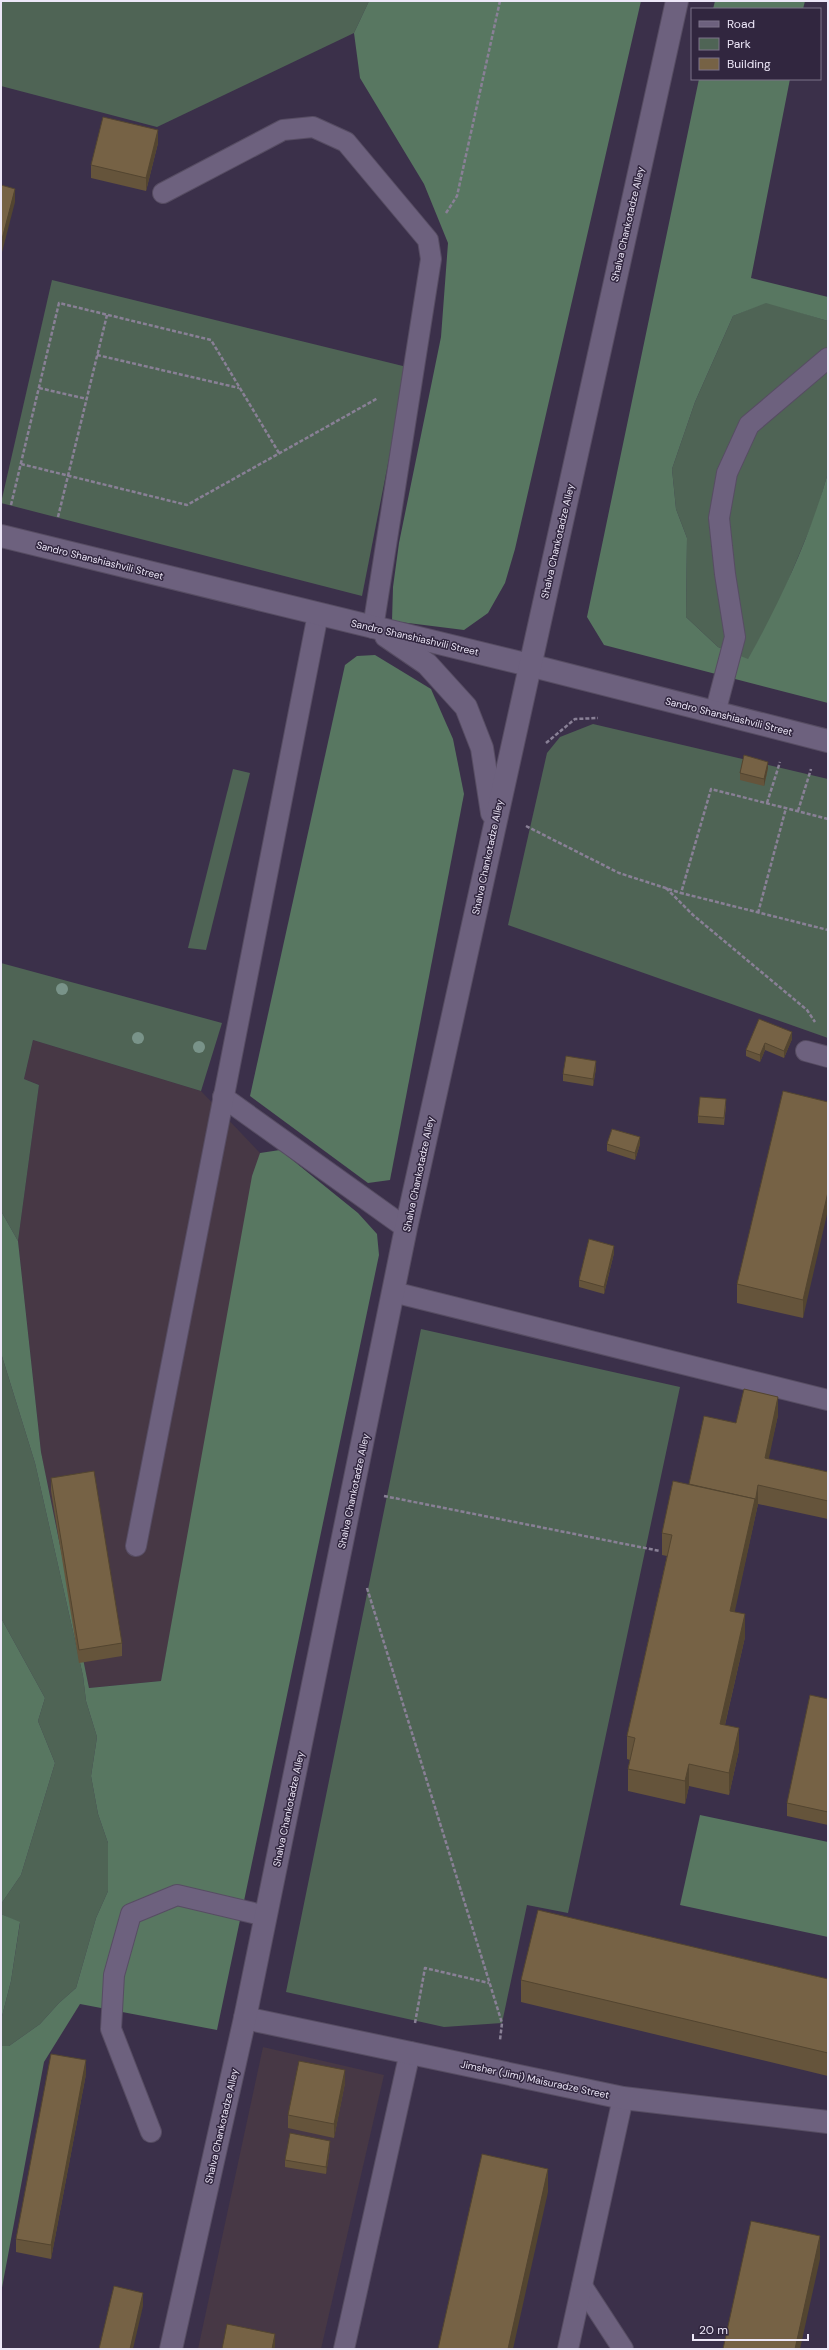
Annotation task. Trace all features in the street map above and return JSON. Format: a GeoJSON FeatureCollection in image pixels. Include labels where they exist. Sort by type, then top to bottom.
{"type":"FeatureCollection","features":[{"type":"Feature","properties":{"kind":"street","name":"Shalva Chankotadze Alley"},"geometry":{"type":"LineString","coordinates":[[171,2349],[245,2018],[406,1228],[676,1]]}},
{"type":"Feature","properties":{"kind":"street","name":"Sandro Shanshiashvili Street"},"geometry":{"type":"LineString","coordinates":[[1,536],[529,665],[828,741]]}},
{"type":"Feature","properties":{"kind":"street"},"geometry":{"type":"LineString","coordinates":[[373,628],[427,664],[466,707],[482,748],[494,824]]}},
{"type":"Feature","properties":{"kind":"street","name":"Jimsher (Jimi) Maisuradze Street"},"geometry":{"type":"LineString","coordinates":[[245,2018],[496,2069],[623,2098],[828,2122]]}},
{"type":"Feature","properties":{"kind":"lane"},"geometry":{"type":"LineString","coordinates":[[163,193],[283,130],[313,127],[346,142],[428,240],[431,259],[373,628]]}},
{"type":"Feature","properties":{"kind":"lane"},"geometry":{"type":"LineString","coordinates":[[715,713],[734,637],[719,518],[727,473],[749,425],[828,358]]}},
{"type":"Feature","properties":{"kind":"lane"},"geometry":{"type":"LineString","coordinates":[[136,1546],[318,614]]}},
{"type":"Feature","properties":{"kind":"lane"},"geometry":{"type":"LineString","coordinates":[[806,1052],[828,1057]]}},
{"type":"Feature","properties":{"kind":"lane"},"geometry":{"type":"LineString","coordinates":[[223,1097],[406,1228]]}},
{"type":"Feature","properties":{"kind":"lane"},"geometry":{"type":"LineString","coordinates":[[393,1292],[828,1400]]}},
{"type":"Feature","properties":{"kind":"lane"},"geometry":{"type":"LineString","coordinates":[[151,2132],[111,2029],[114,1975],[131,1914],[177,1895],[266,1916]]}},
{"type":"Feature","properties":{"kind":"lane"},"geometry":{"type":"LineString","coordinates":[[344,2349],[410,2052]]}},
{"type":"Feature","properties":{"kind":"lane"},"geometry":{"type":"LineString","coordinates":[[568,2349],[623,2098]]}},
{"type":"Feature","properties":{"kind":"lane"},"geometry":{"type":"LineString","coordinates":[[582,2286],[623,2349]]}},
{"type":"Feature","properties":{"kind":"path"},"geometry":{"type":"LineString","coordinates":[[428,240],[458,196],[500,1]]}},
{"type":"Feature","properties":{"kind":"path"},"geometry":{"type":"LineString","coordinates":[[10,510],[60,303],[211,340],[279,453]]}},
{"type":"Feature","properties":{"kind":"path"},"geometry":{"type":"LineString","coordinates":[[57,522],[108,315]]}},
{"type":"Feature","properties":{"kind":"path"},"geometry":{"type":"LineString","coordinates":[[97,355],[240,388]]}},
{"type":"Feature","properties":{"kind":"path"},"geometry":{"type":"LineString","coordinates":[[21,464],[188,506],[279,453],[412,379]]}},
{"type":"Feature","properties":{"kind":"path"},"geometry":{"type":"LineString","coordinates":[[39,388],[87,399]]}},
{"type":"Feature","properties":{"kind":"path"},"geometry":{"type":"LineString","coordinates":[[545,744],[575,719],[597,717],[604,719]]}},
{"type":"Feature","properties":{"kind":"path"},"geometry":{"type":"LineString","coordinates":[[773,760],[788,764]]}},
{"type":"Feature","properties":{"kind":"path"},"geometry":{"type":"LineString","coordinates":[[767,803],[780,762]]}},
{"type":"Feature","properties":{"kind":"path"},"geometry":{"type":"LineString","coordinates":[[803,768],[816,771]]}},
{"type":"Feature","properties":{"kind":"path"},"geometry":{"type":"LineString","coordinates":[[798,811],[811,769]]}},
{"type":"Feature","properties":{"kind":"path"},"geometry":{"type":"LineString","coordinates":[[682,893],[711,789],[828,819]]}},
{"type":"Feature","properties":{"kind":"path"},"geometry":{"type":"LineString","coordinates":[[758,913],[786,808]]}},
{"type":"Feature","properties":{"kind":"path"},"geometry":{"type":"LineString","coordinates":[[520,823],[618,873],[682,893],[828,930]]}},
{"type":"Feature","properties":{"kind":"path"},"geometry":{"type":"LineString","coordinates":[[666,888],[693,915],[807,1010],[819,1027]]}},
{"type":"Feature","properties":{"kind":"path"},"geometry":{"type":"LineString","coordinates":[[377,1494],[660,1551]]}},
{"type":"Feature","properties":{"kind":"path"},"geometry":{"type":"LineString","coordinates":[[366,1585],[502,2022],[496,2069]]}},
{"type":"Feature","properties":{"kind":"path"},"geometry":{"type":"LineString","coordinates":[[410,2052],[425,1968],[489,1983]]}},
{"type":"Feature","properties":{"kind":"shaded area"},"geometry":{"type":"Polygon","coordinates":[[[33,1040],[201,1091],[260,1153],[161,1681],[89,1688],[41,1452],[18,1241],[39,1085],[24,1079],[33,1040]]]}},
{"type":"Feature","properties":{"kind":"shaded area"},"geometry":{"type":"Polygon","coordinates":[[[263,2047],[384,2075],[321,2349],[198,2349],[263,2047]]]}},
{"type":"Feature","properties":{"kind":"green space"},"geometry":{"type":"Polygon","coordinates":[[[1,1],[369,1],[354,33],[157,127],[1,86],[1,1]]]}},
{"type":"Feature","properties":{"kind":"green space"},"geometry":{"type":"Polygon","coordinates":[[[369,1],[641,1],[515,549],[505,583],[488,613],[464,630],[392,621],[393,587],[399,543],[441,337],[448,243],[424,184],[360,78],[354,33],[369,1]]]}},
{"type":"Feature","properties":{"kind":"green space"},"geometry":{"type":"Polygon","coordinates":[[[715,1],[805,1],[803,8],[713,8],[715,1]]]}},
{"type":"Feature","properties":{"kind":"green space"},"geometry":{"type":"Polygon","coordinates":[[[699,80],[790,80],[751,278],[828,297],[828,321],[766,303],[733,316],[695,402],[672,469],[676,509],[687,538],[686,617],[718,647],[748,659],[783,592],[793,569],[812,522],[828,473],[828,703],[604,645],[587,617],[699,80]]]}},
{"type":"Feature","properties":{"kind":"green space"},"geometry":{"type":"Polygon","coordinates":[[[52,280],[407,367],[362,596],[1,503],[52,280]]]}},
{"type":"Feature","properties":{"kind":"green space"},"geometry":{"type":"Polygon","coordinates":[[[766,302],[828,321],[828,473],[816,514],[778,605],[748,660],[718,647],[686,617],[687,538],[676,509],[672,469],[695,402],[733,316],[766,302]]]}},
{"type":"Feature","properties":{"kind":"green space"},"geometry":{"type":"Polygon","coordinates":[[[375,655],[431,689],[453,739],[464,794],[390,1180],[368,1183],[250,1096],[345,665],[357,656],[375,655]]]}},
{"type":"Feature","properties":{"kind":"green space"},"geometry":{"type":"Polygon","coordinates":[[[593,724],[828,779],[828,1038],[508,925],[547,753],[560,737],[593,724]]]}},
{"type":"Feature","properties":{"kind":"green space"},"geometry":{"type":"Polygon","coordinates":[[[233,769],[250,773],[206,950],[188,948],[233,769]]]}},
{"type":"Feature","properties":{"kind":"green space"},"geometry":{"type":"Polygon","coordinates":[[[1,963],[222,1023],[201,1091],[33,1040],[24,1079],[39,1085],[18,1241],[1,1211],[1,963]]]}},
{"type":"Feature","properties":{"kind":"green space"},"geometry":{"type":"Polygon","coordinates":[[[280,1150],[358,1213],[377,1234],[379,1255],[217,2030],[80,2004],[44,2062],[1,2293],[1,2046],[9,2046],[40,2024],[59,2003],[76,1988],[96,1918],[108,1891],[108,1843],[98,1814],[91,1776],[97,1737],[86,1701],[83,1676],[35,1463],[1,1353],[1,1211],[18,1241],[41,1452],[89,1688],[161,1681],[252,1176],[260,1153],[280,1150]]]}},
{"type":"Feature","properties":{"kind":"green space"},"geometry":{"type":"Polygon","coordinates":[[[421,1329],[680,1387],[568,1913],[527,1905],[502,2023],[444,2027],[286,1992],[421,1329]]]}},
{"type":"Feature","properties":{"kind":"green space"},"geometry":{"type":"Polygon","coordinates":[[[1,1353],[35,1463],[83,1676],[86,1701],[97,1737],[91,1776],[98,1814],[108,1843],[108,1891],[96,1918],[76,1988],[59,2003],[40,2024],[9,2046],[1,2046],[1,2020],[11,1981],[20,1923],[1,1914],[1,1904],[21,1875],[55,1763],[38,1721],[45,1698],[1,1618],[1,1353]]]}},
{"type":"Feature","properties":{"kind":"green space"},"geometry":{"type":"Polygon","coordinates":[[[1,1618],[45,1698],[38,1721],[55,1763],[21,1875],[1,1904],[1,1618]]]}},
{"type":"Feature","properties":{"kind":"green space"},"geometry":{"type":"Polygon","coordinates":[[[700,1815],[828,1842],[828,1937],[680,1905],[700,1815]]]}},
{"type":"Feature","properties":{"kind":"green space"},"geometry":{"type":"Polygon","coordinates":[[[1,1914],[20,1922],[11,1981],[1,2020],[1,1914]]]}},
{"type":"Feature","properties":{"kind":"building"},"geometry":{"type":"Polygon","coordinates":[[[103,117],[158,130],[146,178],[91,165],[103,117]]]}},
{"type":"Feature","properties":{"kind":"building"},"geometry":{"type":"Polygon","coordinates":[[[1,185],[15,189],[1,243],[1,185]]]}},
{"type":"Feature","properties":{"kind":"building"},"geometry":{"type":"Polygon","coordinates":[[[744,755],[768,762],[764,779],[740,773],[744,755]]]}},
{"type":"Feature","properties":{"kind":"building"},"geometry":{"type":"Polygon","coordinates":[[[759,1019],[792,1032],[784,1051],[765,1043],[760,1055],[746,1050],[759,1019]]]}},
{"type":"Feature","properties":{"kind":"building"},"geometry":{"type":"Polygon","coordinates":[[[566,1056],[596,1061],[593,1079],[563,1074],[566,1056]]]}},
{"type":"Feature","properties":{"kind":"building"},"geometry":{"type":"Polygon","coordinates":[[[783,1091],[828,1102],[828,1192],[803,1300],[737,1284],[783,1091]]]}},
{"type":"Feature","properties":{"kind":"building"},"geometry":{"type":"Polygon","coordinates":[[[700,1097],[726,1099],[724,1118],[698,1116],[700,1097]]]}},
{"type":"Feature","properties":{"kind":"building"},"geometry":{"type":"Polygon","coordinates":[[[612,1129],[640,1137],[635,1153],[607,1144],[612,1129]]]}},
{"type":"Feature","properties":{"kind":"building"},"geometry":{"type":"Polygon","coordinates":[[[589,1239],[614,1246],[604,1287],[579,1280],[589,1239]]]}},
{"type":"Feature","properties":{"kind":"building"},"geometry":{"type":"Polygon","coordinates":[[[744,1389],[778,1397],[765,1458],[828,1472],[828,1501],[758,1485],[755,1503],[755,1499],[689,1484],[704,1416],[736,1423],[744,1389]]]}},
{"type":"Feature","properties":{"kind":"building"},"geometry":{"type":"Polygon","coordinates":[[[94,1471],[122,1643],[79,1650],[51,1478],[94,1471]]]}},
{"type":"Feature","properties":{"kind":"building"},"geometry":{"type":"Polygon","coordinates":[[[673,1481],[755,1499],[730,1611],[745,1614],[720,1724],[739,1728],[729,1773],[689,1764],[685,1781],[628,1769],[635,1738],[627,1736],[672,1535],[662,1533],[673,1481]]]}},
{"type":"Feature","properties":{"kind":"building"},"geometry":{"type":"Polygon","coordinates":[[[810,1695],[828,1699],[828,1812],[787,1803],[810,1695]]]}},
{"type":"Feature","properties":{"kind":"building"},"geometry":{"type":"Polygon","coordinates":[[[538,1910],[828,1979],[828,2053],[521,1980],[538,1910]]]}},
{"type":"Feature","properties":{"kind":"building"},"geometry":{"type":"Polygon","coordinates":[[[51,2054],[86,2060],[51,2245],[16,2239],[51,2054]]]}},
{"type":"Feature","properties":{"kind":"building"},"geometry":{"type":"Polygon","coordinates":[[[299,2061],[345,2070],[334,2124],[288,2115],[299,2061]]]}},
{"type":"Feature","properties":{"kind":"building"},"geometry":{"type":"Polygon","coordinates":[[[290,2133],[330,2141],[326,2167],[285,2160],[290,2133]]]}},
{"type":"Feature","properties":{"kind":"building"},"geometry":{"type":"Polygon","coordinates":[[[482,2154],[548,2169],[508,2349],[438,2349],[482,2154]]]}},
{"type":"Feature","properties":{"kind":"building"},"geometry":{"type":"Polygon","coordinates":[[[751,2221],[820,2236],[795,2349],[723,2349],[751,2221]]]}},
{"type":"Feature","properties":{"kind":"building"},"geometry":{"type":"Polygon","coordinates":[[[114,2286],[143,2293],[130,2349],[99,2349],[114,2286]]]}},
{"type":"Feature","properties":{"kind":"building"},"geometry":{"type":"Polygon","coordinates":[[[227,2324],[275,2334],[272,2349],[222,2349],[227,2324]]]}}]}
